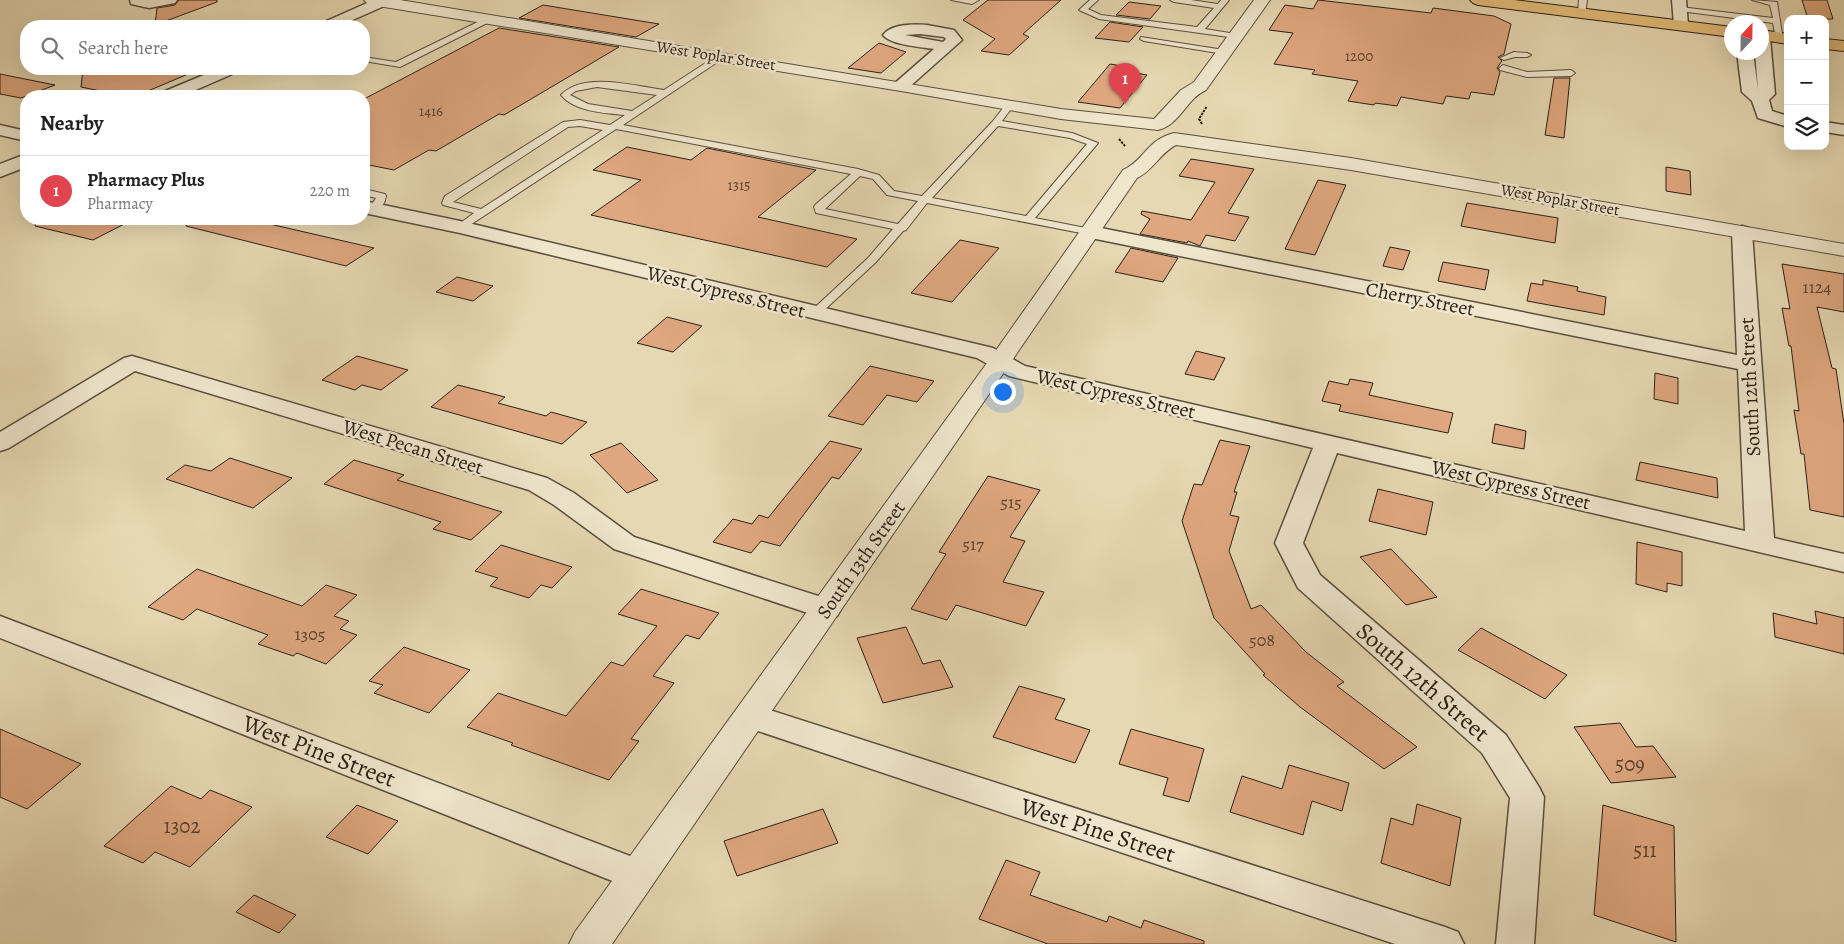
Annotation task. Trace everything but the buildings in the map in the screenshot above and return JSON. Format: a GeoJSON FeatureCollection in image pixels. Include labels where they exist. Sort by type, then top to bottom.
{"type":"FeatureCollection","features":[{"type":"Feature","properties":{"kind":"main road"},"geometry":{"type":"LineString","coordinates":[[1478,0],[1582,6],[1681,25],[1724,31]]}},
{"type":"Feature","properties":{"kind":"main road"},"geometry":{"type":"LineString","coordinates":[[1769,37],[1784,38]]}},
{"type":"Feature","properties":{"kind":"main road"},"geometry":{"type":"LineString","coordinates":[[1829,44],[1844,46]]}},
{"type":"Feature","properties":{"kind":"street"},"geometry":{"type":"LineString","coordinates":[[137,0],[136,2],[148,4],[170,0]]}},
{"type":"Feature","properties":{"kind":"street","name":"South 13th Street"},"geometry":{"type":"LineString","coordinates":[[1130,174],[1128,170],[1153,129],[1168,120],[1189,90],[1200,86],[1262,0]]}},
{"type":"Feature","properties":{"kind":"street"},"geometry":{"type":"LineString","coordinates":[[340,20],[380,1]]}},
{"type":"Feature","properties":{"kind":"street","name":"West Poplar Street"},"geometry":{"type":"LineString","coordinates":[[380,1],[901,86],[1061,114],[1076,119],[1153,129],[1175,126],[1179,135],[1844,250]]}},
{"type":"Feature","properties":{"kind":"street"},"geometry":{"type":"LineString","coordinates":[[1679,5],[1681,25]]}},
{"type":"Feature","properties":{"kind":"street"},"geometry":{"type":"LineString","coordinates":[[901,86],[947,47]]}},
{"type":"Feature","properties":{"kind":"street"},"geometry":{"type":"LineString","coordinates":[[1746,60],[1750,92],[1762,106],[1784,120]]}},
{"type":"Feature","properties":{"kind":"street"},"geometry":{"type":"LineString","coordinates":[[1762,106],[1767,94],[1764,60]]}},
{"type":"Feature","properties":{"kind":"street"},"geometry":{"type":"LineString","coordinates":[[183,90],[217,75]]}},
{"type":"Feature","properties":{"kind":"street","name":"South 13th Street"},"geometry":{"type":"LineString","coordinates":[[589,944],[1001,361],[1130,174],[1139,170],[1161,145],[1179,135],[1184,122],[1206,92],[1200,86]]}},
{"type":"Feature","properties":{"kind":"street"},"geometry":{"type":"LineString","coordinates":[[1829,128],[1844,130]]}},
{"type":"Feature","properties":{"kind":"street"},"geometry":{"type":"LineString","coordinates":[[0,130],[20,135]]}},
{"type":"Feature","properties":{"kind":"street"},"geometry":{"type":"LineString","coordinates":[[0,171],[20,163]]}},
{"type":"Feature","properties":{"kind":"street","name":"West Cypress Street"},"geometry":{"type":"LineString","coordinates":[[370,204],[985,353],[1016,371],[1844,562]]}},
{"type":"Feature","properties":{"kind":"street","name":"Cherry Street"},"geometry":{"type":"LineString","coordinates":[[1091,232],[1748,364]]}},
{"type":"Feature","properties":{"kind":"street","name":"South 12th Street"},"geometry":{"type":"LineString","coordinates":[[1742,232],[1748,364],[1760,542]]}},
{"type":"Feature","properties":{"kind":"street","name":"West Pecan Street"},"geometry":{"type":"LineString","coordinates":[[0,443],[132,363],[538,484],[564,499],[624,543],[826,609]]}},
{"type":"Feature","properties":{"kind":"street","name":"South 12th Street"},"geometry":{"type":"LineString","coordinates":[[1328,442],[1289,543],[1308,581],[1494,744],[1527,797],[1515,944]]}},
{"type":"Feature","properties":{"kind":"street","name":"West Pine Street"},"geometry":{"type":"LineString","coordinates":[[0,626],[638,875]]}},
{"type":"Feature","properties":{"kind":"street","name":"West Pine Street"},"geometry":{"type":"LineString","coordinates":[[751,716],[1444,944]]}},
{"type":"Feature","properties":{"kind":"lane"},"geometry":{"type":"LineString","coordinates":[[955,0],[972,2],[975,0]]}},
{"type":"Feature","properties":{"kind":"lane"},"geometry":{"type":"LineString","coordinates":[[1094,0],[1084,10],[1099,17],[1236,36]]}},
{"type":"Feature","properties":{"kind":"lane"},"geometry":{"type":"LineString","coordinates":[[1174,0],[1222,3]]}},
{"type":"Feature","properties":{"kind":"lane"},"geometry":{"type":"LineString","coordinates":[[1756,0],[1774,4],[1777,20],[1784,38]]}},
{"type":"Feature","properties":{"kind":"lane"},"geometry":{"type":"LineString","coordinates":[[1199,30],[1222,3]]}},
{"type":"Feature","properties":{"kind":"lane"},"geometry":{"type":"LineString","coordinates":[[1679,5],[1777,20]]}},
{"type":"Feature","properties":{"kind":"lane"},"geometry":{"type":"LineString","coordinates":[[370,60],[397,65],[491,19]]}},
{"type":"Feature","properties":{"kind":"lane"},"geometry":{"type":"LineString","coordinates":[[1144,39],[1224,52]]}},
{"type":"Feature","properties":{"kind":"lane"},"geometry":{"type":"LineString","coordinates":[[1504,58],[1514,54],[1527,55]]}},
{"type":"Feature","properties":{"kind":"lane"},"geometry":{"type":"LineString","coordinates":[[460,227],[721,57]]}},
{"type":"Feature","properties":{"kind":"lane"},"geometry":{"type":"LineString","coordinates":[[1503,68],[1532,74],[1571,73]]}},
{"type":"Feature","properties":{"kind":"lane"},"geometry":{"type":"LineString","coordinates":[[633,114],[569,101],[565,95],[570,90],[590,84],[664,93]]}},
{"type":"Feature","properties":{"kind":"lane"},"geometry":{"type":"LineString","coordinates":[[815,313],[872,260],[902,228],[925,199],[996,123],[1010,105]]}},
{"type":"Feature","properties":{"kind":"lane"},"geometry":{"type":"LineString","coordinates":[[483,212],[451,205],[447,202],[449,198],[566,124],[580,123],[612,127],[858,172],[876,177],[891,193],[1091,232]]}},
{"type":"Feature","properties":{"kind":"lane"},"geometry":{"type":"LineString","coordinates":[[996,123],[1072,136],[1093,143],[1030,219]]}},
{"type":"Feature","properties":{"kind":"lane"},"geometry":{"type":"LineString","coordinates":[[858,172],[818,207],[820,211],[902,228]]}},
{"type":"Feature","properties":{"kind":"place","name":"Pharmacy Plus"},"geometry":{"type":"Point","coordinates":[1125,104]}}]}
